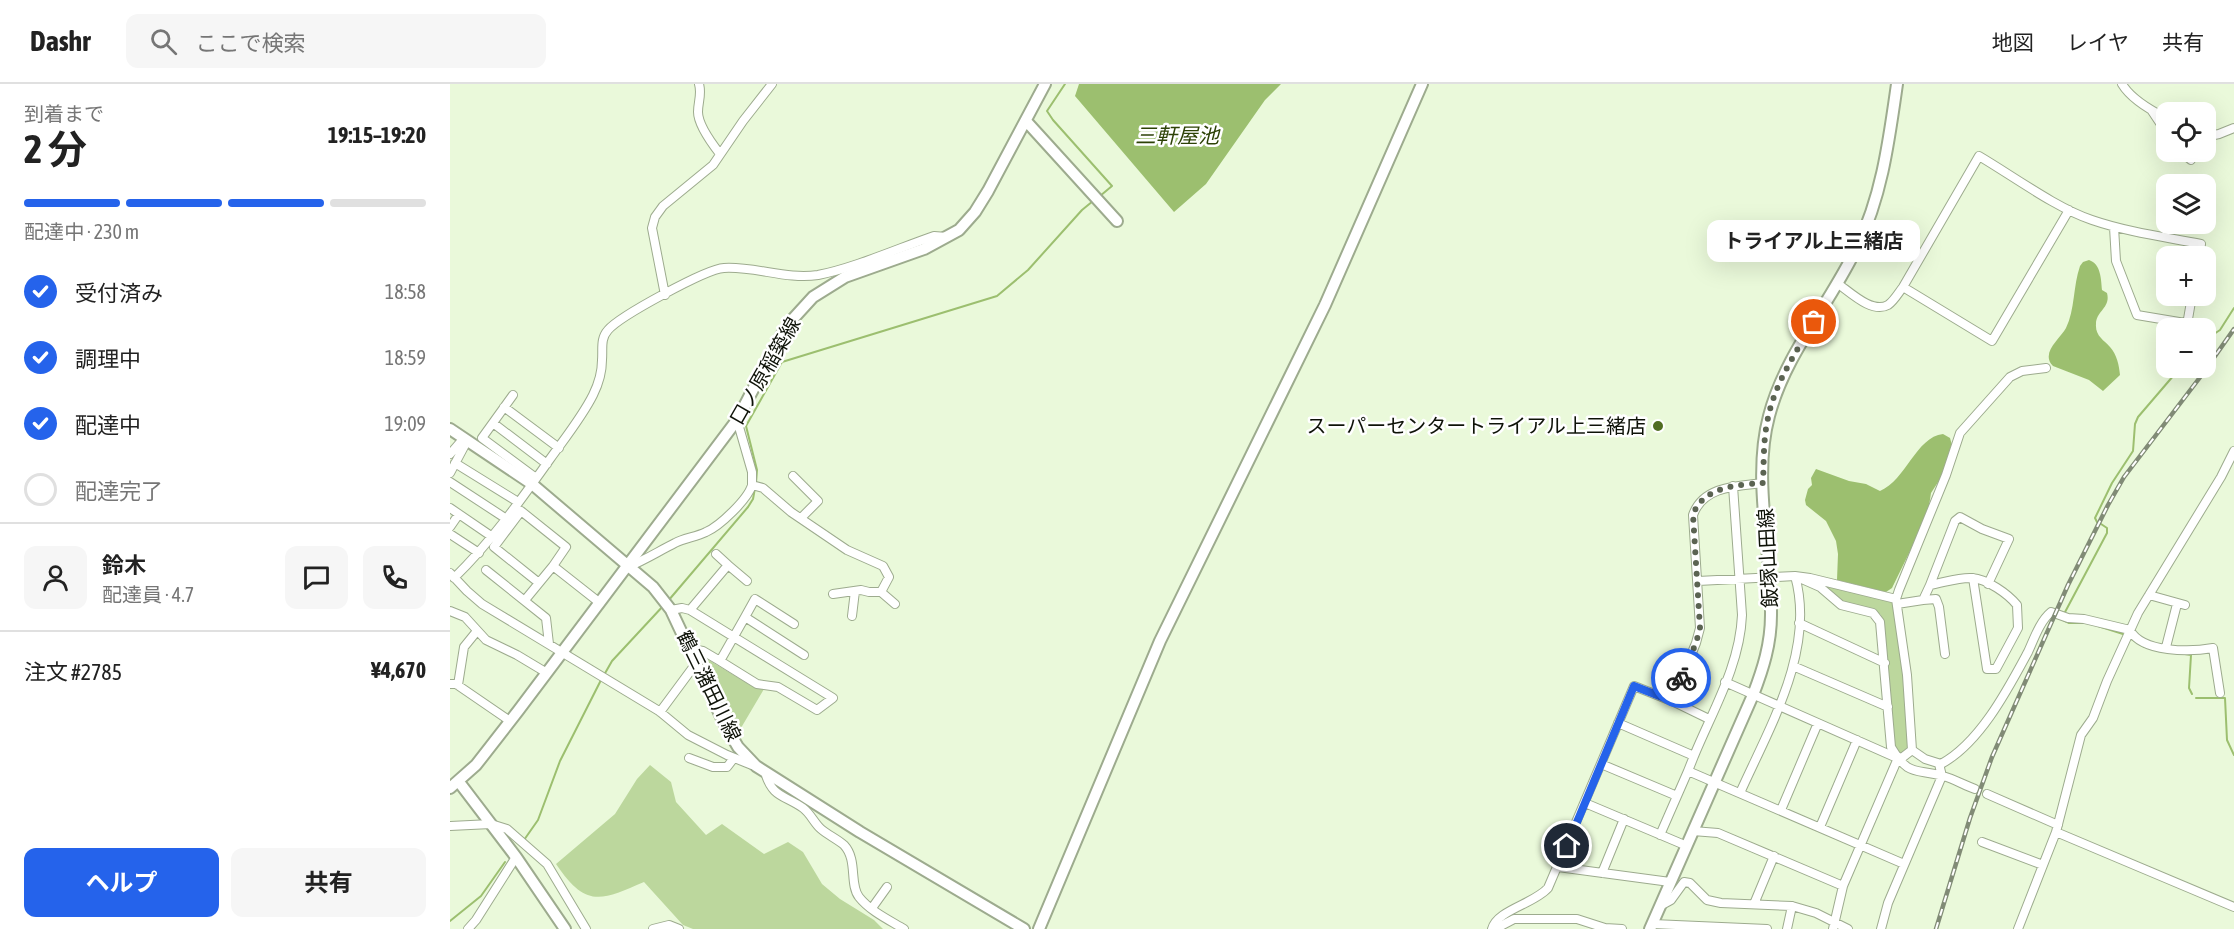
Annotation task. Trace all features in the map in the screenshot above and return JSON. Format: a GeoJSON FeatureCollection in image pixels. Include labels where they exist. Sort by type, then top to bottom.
{"type":"FeatureCollection","features":[{"type":"Feature","properties":{"kind":"main road","name":"口ノ原稲築線"},"geometry":{"type":"LineString","coordinates":[[454,785],[476,765],[737,420],[782,334],[792,320],[813,297],[845,277],[924,249],[959,230],[975,212],[1045,84]]}},
{"type":"Feature","properties":{"kind":"main road"},"geometry":{"type":"LineString","coordinates":[[1039,929],[1160,641],[1325,305],[1422,84]]}},
{"type":"Feature","properties":{"kind":"main road","name":"飯塚山田線"},"geometry":{"type":"LineString","coordinates":[[1652,927],[1754,695],[1766,659],[1771,616],[1763,483],[1768,418],[1777,388],[1861,239],[1877,198],[1889,144],[1897,84]]}},
{"type":"Feature","properties":{"kind":"main road"},"geometry":{"type":"LineString","coordinates":[[1026,121],[1117,221]]}},
{"type":"Feature","properties":{"kind":"main road","name":"鶴三潴田川線"},"geometry":{"type":"LineString","coordinates":[[450,429],[534,481],[653,587],[671,610],[725,725],[738,747],[761,769],[1024,929]]}},
{"type":"Feature","properties":{"kind":"main road"},"geometry":{"type":"LineString","coordinates":[[454,785],[491,824],[565,929]]}},
{"type":"Feature","properties":{"kind":"street"},"geometry":{"type":"LineString","coordinates":[[699,84],[701,91],[698,114],[709,139],[720,154]]}},
{"type":"Feature","properties":{"kind":"street"},"geometry":{"type":"LineString","coordinates":[[664,295],[652,228],[655,217],[663,206],[713,165],[742,121],[772,84]]}},
{"type":"Feature","properties":{"kind":"street"},"geometry":{"type":"LineString","coordinates":[[2122,84],[2126,91],[2156,112]]}},
{"type":"Feature","properties":{"kind":"street"},"geometry":{"type":"LineString","coordinates":[[2150,109],[2156,118]]}},
{"type":"Feature","properties":{"kind":"street"},"geometry":{"type":"LineString","coordinates":[[2216,135],[2234,128]]}},
{"type":"Feature","properties":{"kind":"street"},"geometry":{"type":"LineString","coordinates":[[1837,284],[1876,307],[1886,306],[1903,287],[1979,156],[2069,210],[2091,220],[2201,244],[2201,246]]}},
{"type":"Feature","properties":{"kind":"street"},"geometry":{"type":"LineString","coordinates":[[1903,287],[1992,341],[2069,210]]}},
{"type":"Feature","properties":{"kind":"street"},"geometry":{"type":"LineString","coordinates":[[2114,226],[2116,261],[2137,315],[2185,324],[2190,306]]}},
{"type":"Feature","properties":{"kind":"street"},"geometry":{"type":"LineString","coordinates":[[904,929],[858,896],[855,872],[845,846],[822,829],[804,809],[779,796],[768,783],[761,769],[688,735],[660,712],[482,604],[451,575],[479,553],[547,464],[594,394],[602,361],[602,340],[604,334],[616,323],[664,295],[722,268],[776,274],[817,275],[934,236],[947,237]]}},
{"type":"Feature","properties":{"kind":"street"},"geometry":{"type":"LineString","coordinates":[[1912,750],[1907,675],[1896,602],[1960,434],[2010,377],[2022,371],[2046,368]]}},
{"type":"Feature","properties":{"kind":"street"},"geometry":{"type":"LineString","coordinates":[[513,394],[482,438],[534,481]]}},
{"type":"Feature","properties":{"kind":"street"},"geometry":{"type":"LineString","coordinates":[[504,407],[558,447]]}},
{"type":"Feature","properties":{"kind":"street"},"geometry":{"type":"LineString","coordinates":[[628,567],[644,561],[677,541],[709,531],[726,517],[747,494],[752,485],[752,472],[737,420]]}},
{"type":"Feature","properties":{"kind":"street"},"geometry":{"type":"LineString","coordinates":[[493,423],[547,464]]}},
{"type":"Feature","properties":{"kind":"street"},"geometry":{"type":"LineString","coordinates":[[450,454],[466,439]]}},
{"type":"Feature","properties":{"kind":"street"},"geometry":{"type":"LineString","coordinates":[[450,472],[466,439]]}},
{"type":"Feature","properties":{"kind":"street"},"geometry":{"type":"LineString","coordinates":[[2018,929],[2057,828],[2081,735],[2093,718],[2128,634],[2149,595],[2221,477],[2234,451]]}},
{"type":"Feature","properties":{"kind":"street"},"geometry":{"type":"LineString","coordinates":[[455,463],[518,502]]}},
{"type":"Feature","properties":{"kind":"street"},"geometry":{"type":"LineString","coordinates":[[794,476],[818,501],[801,518]]}},
{"type":"Feature","properties":{"kind":"street"},"geometry":{"type":"LineString","coordinates":[[450,482],[505,518]]}},
{"type":"Feature","properties":{"kind":"street"},"geometry":{"type":"LineString","coordinates":[[1672,701],[1700,628],[1693,515],[1695,508],[1700,502],[1726,486],[1763,483]]}},
{"type":"Feature","properties":{"kind":"street"},"geometry":{"type":"LineString","coordinates":[[752,485],[763,488],[801,518],[848,550],[883,566],[889,576],[881,592]]}},
{"type":"Feature","properties":{"kind":"street"},"geometry":{"type":"LineString","coordinates":[[1660,835],[1731,670],[1741,633],[1733,486]]}},
{"type":"Feature","properties":{"kind":"street"},"geometry":{"type":"LineString","coordinates":[[450,508],[491,536]]}},
{"type":"Feature","properties":{"kind":"street"},"geometry":{"type":"LineString","coordinates":[[525,600],[553,566],[566,547],[521,512],[494,547],[539,582]]}},
{"type":"Feature","properties":{"kind":"street"},"geometry":{"type":"LineString","coordinates":[[450,527],[459,514]]}},
{"type":"Feature","properties":{"kind":"street"},"geometry":{"type":"LineString","coordinates":[[1923,600],[1955,521],[1960,517],[1982,529],[2009,539],[1988,584]]}},
{"type":"Feature","properties":{"kind":"street"},"geometry":{"type":"LineString","coordinates":[[450,534],[479,553]]}},
{"type":"Feature","properties":{"kind":"street"},"geometry":{"type":"LineString","coordinates":[[716,554],[747,581]]}},
{"type":"Feature","properties":{"kind":"street"},"geometry":{"type":"LineString","coordinates":[[690,610],[728,565]]}},
{"type":"Feature","properties":{"kind":"street"},"geometry":{"type":"LineString","coordinates":[[553,566],[600,603]]}},
{"type":"Feature","properties":{"kind":"street"},"geometry":{"type":"LineString","coordinates":[[486,570],[546,618],[549,644]]}},
{"type":"Feature","properties":{"kind":"street"},"geometry":{"type":"LineString","coordinates":[[1740,793],[1779,706],[1793,666],[1799,623],[1798,587],[1795,576]]}},
{"type":"Feature","properties":{"kind":"street"},"geometry":{"type":"LineString","coordinates":[[1795,576],[1820,587],[1841,605],[1877,616],[1880,622],[1885,663],[1891,747],[1898,758],[1910,769],[1942,776],[1975,789]]}},
{"type":"Feature","properties":{"kind":"street"},"geometry":{"type":"LineString","coordinates":[[1698,580],[1795,576],[1810,578],[1896,602],[1936,599],[1940,607],[1946,654]]}},
{"type":"Feature","properties":{"kind":"street"},"geometry":{"type":"LineString","coordinates":[[1930,585],[1973,578],[2011,598],[2017,605],[2018,628],[1996,669],[1987,669],[1973,578]]}},
{"type":"Feature","properties":{"kind":"street"},"geometry":{"type":"LineString","coordinates":[[852,616],[855,591]]}},
{"type":"Feature","properties":{"kind":"street"},"geometry":{"type":"LineString","coordinates":[[832,594],[855,591],[881,592],[895,604]]}},
{"type":"Feature","properties":{"kind":"street"},"geometry":{"type":"LineString","coordinates":[[2149,595],[2181,605],[2166,647]]}},
{"type":"Feature","properties":{"kind":"street"},"geometry":{"type":"LineString","coordinates":[[720,661],[755,599],[794,624]]}},
{"type":"Feature","properties":{"kind":"street"},"geometry":{"type":"LineString","coordinates":[[671,610],[682,608],[690,610],[833,698],[817,710],[778,687],[756,684],[703,651],[691,650]]}},
{"type":"Feature","properties":{"kind":"street"},"geometry":{"type":"LineString","coordinates":[[450,611],[461,614],[486,640],[546,673]]}},
{"type":"Feature","properties":{"kind":"street"},"geometry":{"type":"LineString","coordinates":[[1912,750],[1925,759],[1940,764],[1946,762],[1965,745],[1994,710],[2051,612],[2084,619],[2128,634],[2146,645],[2193,651],[2213,648],[2220,693]]}},
{"type":"Feature","properties":{"kind":"street"},"geometry":{"type":"LineString","coordinates":[[745,617],[804,656]]}},
{"type":"Feature","properties":{"kind":"street"},"geometry":{"type":"LineString","coordinates":[[1799,623],[1885,663]]}},
{"type":"Feature","properties":{"kind":"street"},"geometry":{"type":"LineString","coordinates":[[477,631],[464,646],[454,685],[510,721]]}},
{"type":"Feature","properties":{"kind":"street"},"geometry":{"type":"LineString","coordinates":[[660,712],[697,662]]}},
{"type":"Feature","properties":{"kind":"street"},"geometry":{"type":"LineString","coordinates":[[1793,666],[1888,707]]}},
{"type":"Feature","properties":{"kind":"street"},"geometry":{"type":"LineString","coordinates":[[1725,682],[1898,758],[1912,750]]}},
{"type":"Feature","properties":{"kind":"street"},"geometry":{"type":"LineString","coordinates":[[1494,929],[1498,918],[1542,895],[1548,888],[1634,686],[1709,719]]}},
{"type":"Feature","properties":{"kind":"street"},"geometry":{"type":"LineString","coordinates":[[1618,723],[1694,756]]}},
{"type":"Feature","properties":{"kind":"street"},"geometry":{"type":"LineString","coordinates":[[1781,810],[1818,723]]}},
{"type":"Feature","properties":{"kind":"street"},"geometry":{"type":"LineString","coordinates":[[1820,826],[1857,740]]}},
{"type":"Feature","properties":{"kind":"street"},"geometry":{"type":"LineString","coordinates":[[689,758],[726,767],[734,758]]}},
{"type":"Feature","properties":{"kind":"street"},"geometry":{"type":"LineString","coordinates":[[1834,926],[1843,886],[1898,758]]}},
{"type":"Feature","properties":{"kind":"street"},"geometry":{"type":"LineString","coordinates":[[1601,764],[1677,796]]}},
{"type":"Feature","properties":{"kind":"street"},"geometry":{"type":"LineString","coordinates":[[1881,929],[1888,903],[1942,776],[1940,764]]}},
{"type":"Feature","properties":{"kind":"street"},"geometry":{"type":"LineString","coordinates":[[1688,771],[1904,864]]}},
{"type":"Feature","properties":{"kind":"street"},"geometry":{"type":"LineString","coordinates":[[1987,794],[2234,907]]}},
{"type":"Feature","properties":{"kind":"street"},"geometry":{"type":"LineString","coordinates":[[1585,803],[1686,846]]}},
{"type":"Feature","properties":{"kind":"street"},"geometry":{"type":"LineString","coordinates":[[1602,873],[1624,819]]}},
{"type":"Feature","properties":{"kind":"street"},"geometry":{"type":"LineString","coordinates":[[450,826],[491,824],[507,829],[547,864],[586,929]]}},
{"type":"Feature","properties":{"kind":"street"},"geometry":{"type":"LineString","coordinates":[[1693,831],[1718,833],[1843,886]]}},
{"type":"Feature","properties":{"kind":"street"},"geometry":{"type":"LineString","coordinates":[[1982,842],[2043,866]]}},
{"type":"Feature","properties":{"kind":"street"},"geometry":{"type":"LineString","coordinates":[[1754,904],[1774,856]]}},
{"type":"Feature","properties":{"kind":"street"},"geometry":{"type":"LineString","coordinates":[[468,929],[516,857]]}},
{"type":"Feature","properties":{"kind":"street"},"geometry":{"type":"LineString","coordinates":[[1558,867],[1670,882]]}},
{"type":"Feature","properties":{"kind":"street"},"geometry":{"type":"LineString","coordinates":[[1660,906],[1671,900],[1684,882],[1689,883],[1707,900],[1720,903],[1792,906],[1816,913],[1834,926],[1848,929]]}},
{"type":"Feature","properties":{"kind":"street"},"geometry":{"type":"LineString","coordinates":[[872,908],[887,887]]}},
{"type":"Feature","properties":{"kind":"street"},"geometry":{"type":"LineString","coordinates":[[1787,929],[1792,906]]}},
{"type":"Feature","properties":{"kind":"street"},"geometry":{"type":"LineString","coordinates":[[1494,929],[1514,919],[1577,919],[1605,928],[1622,929]]}},
{"type":"Feature","properties":{"kind":"street"},"geometry":{"type":"LineString","coordinates":[[653,929],[669,925],[679,929]]}},
{"type":"Feature","properties":{"kind":"street"},"geometry":{"type":"LineString","coordinates":[[1652,927],[1767,929]]}},
{"type":"Feature","properties":{"kind":"shaded area"},"geometry":{"type":"Polygon","coordinates":[[[1827,585],[1890,600],[1894,604],[1904,676],[1908,746],[1903,754],[1895,750],[1881,615],[1843,604],[1826,589],[1827,585]]]}},
{"type":"Feature","properties":{"kind":"shaded area"},"geometry":{"type":"Polygon","coordinates":[[[707,659],[755,688],[764,689],[738,733],[723,711],[700,661],[707,659]]]}},
{"type":"Feature","properties":{"kind":"shaded area"},"geometry":{"type":"Polygon","coordinates":[[[650,765],[671,782],[676,802],[706,835],[722,824],[764,854],[788,842],[803,852],[822,884],[840,899],[874,920],[883,929],[693,929],[683,925],[644,882],[616,893],[595,897],[576,888],[556,864],[615,814],[637,779],[650,765]]]}},
{"type":"Feature","properties":{"kind":"water","name":"三軒屋池"},"geometry":{"type":"Polygon","coordinates":[[[1079,84],[1281,84],[1265,100],[1206,184],[1174,212],[1075,96],[1079,84]]]}},
{"type":"Feature","properties":{"kind":"water"},"geometry":{"type":"Polygon","coordinates":[[[2089,260],[2098,268],[2102,290],[2107,293],[2108,298],[2098,316],[2097,332],[2114,353],[2120,375],[2103,391],[2089,380],[2053,366],[2049,356],[2052,346],[2069,321],[2080,266],[2089,260]]]}},
{"type":"Feature","properties":{"kind":"water"},"geometry":{"type":"Polygon","coordinates":[[[1943,434],[1950,438],[1952,445],[1942,476],[1931,493],[1929,506],[1892,588],[1886,592],[1837,580],[1836,541],[1826,521],[1806,505],[1805,500],[1816,469],[1849,481],[1866,484],[1880,491],[1897,478],[1925,443],[1943,434]]]}},
{"type":"Feature","properties":{"kind":"waterway"},"geometry":{"type":"LineString","coordinates":[[1065,84],[1047,111],[1112,186],[1100,196]]}},
{"type":"Feature","properties":{"kind":"waterway"},"geometry":{"type":"LineString","coordinates":[[756,483],[757,470],[746,426],[782,362],[997,296],[1028,270],[1082,210],[1093,201]]}},
{"type":"Feature","properties":{"kind":"waterway"},"geometry":{"type":"LineString","coordinates":[[2216,333],[2234,308]]}},
{"type":"Feature","properties":{"kind":"waterway"},"geometry":{"type":"LineString","coordinates":[[2097,522],[2095,518],[2112,483],[2133,451],[2135,424],[2138,417],[2171,378]]}},
{"type":"Feature","properties":{"kind":"waterway"},"geometry":{"type":"LineString","coordinates":[[668,601],[748,507],[753,499],[755,488]]}},
{"type":"Feature","properties":{"kind":"waterway"},"geometry":{"type":"LineString","coordinates":[[2064,614],[2107,533],[2107,528],[2101,524]]}},
{"type":"Feature","properties":{"kind":"waterway"},"geometry":{"type":"LineString","coordinates":[[524,840],[538,820],[560,761],[612,661],[664,605]]}},
{"type":"Feature","properties":{"kind":"waterway"},"geometry":{"type":"LineString","coordinates":[[2063,620],[2069,623],[2086,623]]}},
{"type":"Feature","properties":{"kind":"waterway"},"geometry":{"type":"LineString","coordinates":[[2098,626],[2123,634],[2144,647]]}},
{"type":"Feature","properties":{"kind":"waterway"},"geometry":{"type":"LineString","coordinates":[[2185,654],[2191,655],[2189,688],[2192,694]]}},
{"type":"Feature","properties":{"kind":"waterway"},"geometry":{"type":"LineString","coordinates":[[2196,698],[2225,698],[2227,740],[2234,755]]}},
{"type":"Feature","properties":{"kind":"waterway"},"geometry":{"type":"LineString","coordinates":[[450,921],[481,896],[505,862]]}},
{"type":"Feature","properties":{"kind":"railway"},"geometry":{"type":"LineString","coordinates":[[1936,929],[1970,818],[1992,757],[2068,585],[2124,477],[2234,329]]}},
{"type":"Feature","properties":{"kind":"way so far"},"geometry":{"type":"LineString","coordinates":[[1681,678],[1700,628],[1693,515],[1695,508],[1700,502],[1726,486],[1763,483],[1764,446],[1768,418],[1777,388],[1814,322]]}},
{"type":"Feature","properties":{"kind":"place","name":"トライアル上三緒店"},"geometry":{"type":"Point","coordinates":[1814,322]}},
{"type":"Feature","properties":{"kind":"place","name":"スーパーセンタートライアル上三緒店"},"geometry":{"type":"Point","coordinates":[1658,426]}},
{"type":"Feature","properties":{"kind":"route"},"geometry":{"type":"LineString","coordinates":[[1567,846],[1634,686],[1672,701],[1681,678]]}}]}
